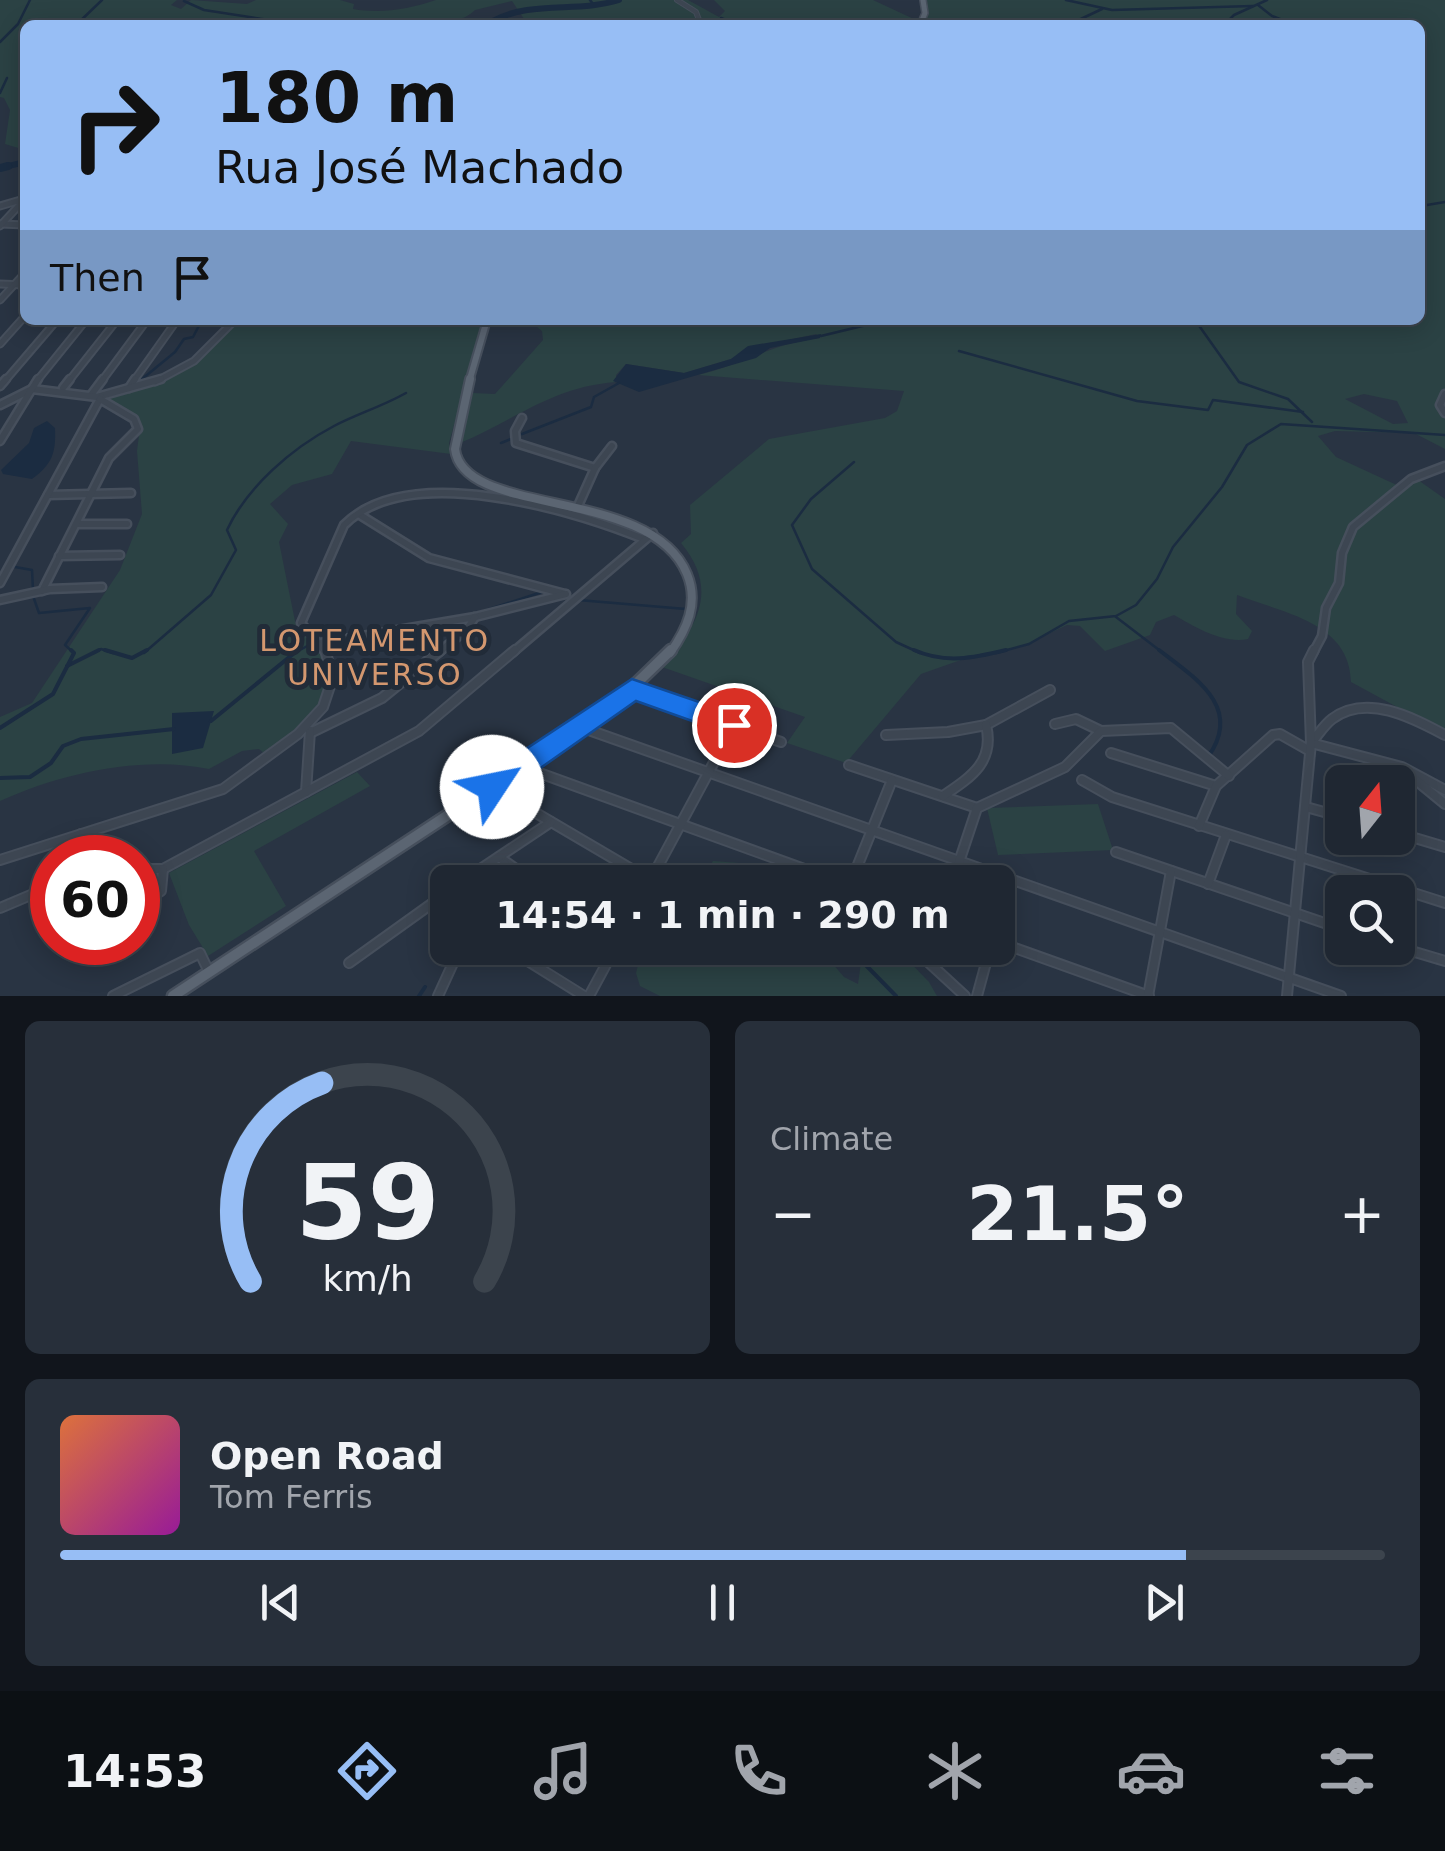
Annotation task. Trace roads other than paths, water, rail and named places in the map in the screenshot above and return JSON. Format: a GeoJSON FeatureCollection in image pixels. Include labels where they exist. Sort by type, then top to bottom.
{"type":"FeatureCollection","features":[{"type":"Feature","properties":{"kind":"main road"},"geometry":{"type":"LineString","coordinates":[[174,996],[582,728],[632,690],[672,649],[691,614],[691,582],[685,565],[653,532],[578,508],[546,505],[464,472],[455,458],[456,434],[486,325]]}},
{"type":"Feature","properties":{"kind":"main road"},"geometry":{"type":"LineString","coordinates":[[193,996],[195,982]]}},
{"type":"Feature","properties":{"kind":"street"},"geometry":{"type":"LineString","coordinates":[[677,0],[700,20]]}},
{"type":"Feature","properties":{"kind":"street"},"geometry":{"type":"LineString","coordinates":[[0,225],[20,204]]}},
{"type":"Feature","properties":{"kind":"street"},"geometry":{"type":"LineString","coordinates":[[0,300],[20,278]]}},
{"type":"Feature","properties":{"kind":"street"},"geometry":{"type":"LineString","coordinates":[[0,284],[20,286]]}},
{"type":"Feature","properties":{"kind":"street"},"geometry":{"type":"LineString","coordinates":[[0,344],[20,322]]}},
{"type":"Feature","properties":{"kind":"street"},"geometry":{"type":"LineString","coordinates":[[14,396],[0,389],[52,325]]}},
{"type":"Feature","properties":{"kind":"street"},"geometry":{"type":"LineString","coordinates":[[0,441],[32,389],[82,325]]}},
{"type":"Feature","properties":{"kind":"street"},"geometry":{"type":"LineString","coordinates":[[63,388],[113,325]]}},
{"type":"Feature","properties":{"kind":"street"},"geometry":{"type":"LineString","coordinates":[[91,395],[143,325]]}},
{"type":"Feature","properties":{"kind":"street"},"geometry":{"type":"LineString","coordinates":[[128,389],[173,325]]}},
{"type":"Feature","properties":{"kind":"street"},"geometry":{"type":"LineString","coordinates":[[0,583],[100,398],[189,364],[206,350],[222,325]]}},
{"type":"Feature","properties":{"kind":"street"},"geometry":{"type":"LineString","coordinates":[[0,376],[9,376]]}},
{"type":"Feature","properties":{"kind":"street"},"geometry":{"type":"LineString","coordinates":[[0,405],[32,389],[63,388],[100,398],[138,426],[109,458],[42,591]]}},
{"type":"Feature","properties":{"kind":"street"},"geometry":{"type":"LineString","coordinates":[[1445,394],[1440,405],[1445,413]]}},
{"type":"Feature","properties":{"kind":"street"},"geometry":{"type":"LineString","coordinates":[[522,418],[515,431],[516,444],[595,468]]}},
{"type":"Feature","properties":{"kind":"street"},"geometry":{"type":"LineString","coordinates":[[578,508],[595,468],[612,446]]}},
{"type":"Feature","properties":{"kind":"street"},"geometry":{"type":"LineString","coordinates":[[1287,996],[1311,747],[1308,662],[1322,636],[1326,608],[1339,582],[1342,553],[1352,527],[1411,480],[1445,466]]}},
{"type":"Feature","properties":{"kind":"street"},"geometry":{"type":"LineString","coordinates":[[306,794],[309,729],[331,688],[331,661],[300,623],[344,524],[398,498],[476,492],[546,505],[619,527],[644,539]]}},
{"type":"Feature","properties":{"kind":"street"},"geometry":{"type":"LineString","coordinates":[[48,495],[130,493]]}},
{"type":"Feature","properties":{"kind":"street"},"geometry":{"type":"LineString","coordinates":[[360,514],[430,558],[571,596]]}},
{"type":"Feature","properties":{"kind":"street"},"geometry":{"type":"LineString","coordinates":[[77,524],[127,524]]}},
{"type":"Feature","properties":{"kind":"street"},"geometry":{"type":"LineString","coordinates":[[160,869],[418,732],[571,596],[653,532]]}},
{"type":"Feature","properties":{"kind":"street"},"geometry":{"type":"LineString","coordinates":[[59,556],[120,555]]}},
{"type":"Feature","properties":{"kind":"street"},"geometry":{"type":"LineString","coordinates":[[0,600],[42,591],[102,587]]}},
{"type":"Feature","properties":{"kind":"street"},"geometry":{"type":"LineString","coordinates":[[320,643],[571,596]]}},
{"type":"Feature","properties":{"kind":"street"},"geometry":{"type":"LineString","coordinates":[[0,860],[223,789],[309,729],[382,698],[467,629],[474,616]]}},
{"type":"Feature","properties":{"kind":"street"},"geometry":{"type":"LineString","coordinates":[[632,690],[781,742]]}},
{"type":"Feature","properties":{"kind":"street"},"geometry":{"type":"LineString","coordinates":[[886,736],[986,725],[1050,690]]}},
{"type":"Feature","properties":{"kind":"street"},"geometry":{"type":"LineString","coordinates":[[1311,747],[1334,718],[1362,709],[1401,713],[1445,735]]}},
{"type":"Feature","properties":{"kind":"street"},"geometry":{"type":"LineString","coordinates":[[1055,724],[1076,719],[1101,732],[1166,726],[1229,776]]}},
{"type":"Feature","properties":{"kind":"street"},"geometry":{"type":"LineString","coordinates":[[659,865],[734,725]]}},
{"type":"Feature","properties":{"kind":"street"},"geometry":{"type":"LineString","coordinates":[[942,797],[988,759],[992,744],[986,725]]}},
{"type":"Feature","properties":{"kind":"street"},"geometry":{"type":"LineString","coordinates":[[582,728],[966,865]]}},
{"type":"Feature","properties":{"kind":"street"},"geometry":{"type":"LineString","coordinates":[[850,765],[977,808],[1064,768],[1101,732]]}},
{"type":"Feature","properties":{"kind":"street"},"geometry":{"type":"LineString","coordinates":[[1199,826],[1216,786],[1275,734],[1311,747],[1393,765]]}},
{"type":"Feature","properties":{"kind":"street"},"geometry":{"type":"LineString","coordinates":[[1111,753],[1216,786]]}},
{"type":"Feature","properties":{"kind":"street"},"geometry":{"type":"LineString","coordinates":[[522,767],[788,865]]}},
{"type":"Feature","properties":{"kind":"street"},"geometry":{"type":"LineString","coordinates":[[1415,774],[1445,790]]}},
{"type":"Feature","properties":{"kind":"street"},"geometry":{"type":"LineString","coordinates":[[1415,778],[1445,804]]}},
{"type":"Feature","properties":{"kind":"street"},"geometry":{"type":"LineString","coordinates":[[858,865],[892,780]]}},
{"type":"Feature","properties":{"kind":"street"},"geometry":{"type":"LineString","coordinates":[[1082,780],[1112,798],[1445,902]]}},
{"type":"Feature","properties":{"kind":"street"},"geometry":{"type":"LineString","coordinates":[[492,787],[623,865]]}},
{"type":"Feature","properties":{"kind":"street"},"geometry":{"type":"LineString","coordinates":[[1306,807],[1325,812]]}},
{"type":"Feature","properties":{"kind":"street"},"geometry":{"type":"LineString","coordinates":[[958,862],[977,808]]}},
{"type":"Feature","properties":{"kind":"street"},"geometry":{"type":"LineString","coordinates":[[493,865],[551,822]]}},
{"type":"Feature","properties":{"kind":"street"},"geometry":{"type":"LineString","coordinates":[[1208,884],[1226,835]]}},
{"type":"Feature","properties":{"kind":"street"},"geometry":{"type":"LineString","coordinates":[[1415,838],[1445,847]]}},
{"type":"Feature","properties":{"kind":"street"},"geometry":{"type":"LineString","coordinates":[[1116,852],[1325,924]]}},
{"type":"Feature","properties":{"kind":"street"},"geometry":{"type":"LineString","coordinates":[[500,865],[502,860]]}},
{"type":"Feature","properties":{"kind":"street"},"geometry":{"type":"LineString","coordinates":[[502,860],[509,865]]}},
{"type":"Feature","properties":{"kind":"street"},"geometry":{"type":"LineString","coordinates":[[160,892],[164,869]]}},
{"type":"Feature","properties":{"kind":"street"},"geometry":{"type":"LineString","coordinates":[[1015,948],[1148,996],[1171,871]]}},
{"type":"Feature","properties":{"kind":"street"},"geometry":{"type":"LineString","coordinates":[[1015,883],[1341,996]]}},
{"type":"Feature","properties":{"kind":"street"},"geometry":{"type":"LineString","coordinates":[[0,908],[30,895]]}},
{"type":"Feature","properties":{"kind":"street"},"geometry":{"type":"LineString","coordinates":[[349,964],[430,905]]}},
{"type":"Feature","properties":{"kind":"street"},"geometry":{"type":"LineString","coordinates":[[1415,951],[1445,961]]}},
{"type":"Feature","properties":{"kind":"street"},"geometry":{"type":"LineString","coordinates":[[113,996],[200,953],[210,973]]}},
{"type":"Feature","properties":{"kind":"street"},"geometry":{"type":"LineString","coordinates":[[441,995],[453,965]]}},
{"type":"Feature","properties":{"kind":"street"},"geometry":{"type":"LineString","coordinates":[[535,965],[586,996],[605,965]]}},
{"type":"Feature","properties":{"kind":"street"},"geometry":{"type":"LineString","coordinates":[[931,965],[965,996]]}},
{"type":"Feature","properties":{"kind":"street"},"geometry":{"type":"LineString","coordinates":[[977,996],[985,965]]}},
{"type":"Feature","properties":{"kind":"water"},"geometry":{"type":"Polygon","coordinates":[[[821,334],[820,338],[770,348],[756,358],[639,392],[613,381],[626,364],[684,373],[731,359],[748,346],[821,334]]]}},
{"type":"Feature","properties":{"kind":"water"},"geometry":{"type":"Polygon","coordinates":[[[47,421],[55,428],[55,444],[45,468],[32,479],[3,474],[1,470],[29,443],[34,428],[47,421]]]}},
{"type":"Feature","properties":{"kind":"water"},"geometry":{"type":"Polygon","coordinates":[[[214,711],[203,748],[172,754],[172,713],[214,711]]]}},
{"type":"Feature","properties":{"kind":"waterway"},"geometry":{"type":"LineString","coordinates":[[0,42],[18,24],[30,0]]}},
{"type":"Feature","properties":{"kind":"waterway"},"geometry":{"type":"LineString","coordinates":[[81,20],[102,0]]}},
{"type":"Feature","properties":{"kind":"waterway"},"geometry":{"type":"LineString","coordinates":[[590,0],[593,4]]}},
{"type":"Feature","properties":{"kind":"waterway"},"geometry":{"type":"LineString","coordinates":[[496,20],[523,11],[619,0]]}},
{"type":"Feature","properties":{"kind":"waterway"},"geometry":{"type":"LineString","coordinates":[[1066,0],[1112,10],[1253,6]]}},
{"type":"Feature","properties":{"kind":"waterway"},"geometry":{"type":"LineString","coordinates":[[1229,20],[1267,0]]}},
{"type":"Feature","properties":{"kind":"waterway"},"geometry":{"type":"LineString","coordinates":[[184,1],[204,10],[269,20]]}},
{"type":"Feature","properties":{"kind":"waterway"},"geometry":{"type":"LineString","coordinates":[[1258,5],[1283,20]]}},
{"type":"Feature","properties":{"kind":"waterway"},"geometry":{"type":"LineString","coordinates":[[1079,20],[1102,9]]}},
{"type":"Feature","properties":{"kind":"waterway"},"geometry":{"type":"LineString","coordinates":[[721,18],[726,20]]}},
{"type":"Feature","properties":{"kind":"waterway"},"geometry":{"type":"LineString","coordinates":[[0,93],[7,78]]}},
{"type":"Feature","properties":{"kind":"waterway"},"geometry":{"type":"LineString","coordinates":[[8,166],[0,168],[20,163]]}},
{"type":"Feature","properties":{"kind":"waterway"},"geometry":{"type":"LineString","coordinates":[[1427,205],[1445,202]]}},
{"type":"Feature","properties":{"kind":"waterway"},"geometry":{"type":"LineString","coordinates":[[136,384],[175,352],[184,339],[193,337],[199,325]]}},
{"type":"Feature","properties":{"kind":"waterway"},"geometry":{"type":"LineString","coordinates":[[821,336],[866,325]]}},
{"type":"Feature","properties":{"kind":"waterway"},"geometry":{"type":"LineString","coordinates":[[1199,325],[1239,382],[1288,399],[1301,412]]}},
{"type":"Feature","properties":{"kind":"waterway"},"geometry":{"type":"LineString","coordinates":[[959,351],[1137,401],[1208,410],[1213,400],[1301,412]]}},
{"type":"Feature","properties":{"kind":"waterway"},"geometry":{"type":"LineString","coordinates":[[522,434],[591,407],[594,397],[619,383]]}},
{"type":"Feature","properties":{"kind":"waterway"},"geometry":{"type":"LineString","coordinates":[[144,653],[211,595],[236,550],[227,530],[246,499],[272,470],[318,435],[406,393]]}},
{"type":"Feature","properties":{"kind":"waterway"},"geometry":{"type":"LineString","coordinates":[[1301,412],[1312,422]]}},
{"type":"Feature","properties":{"kind":"waterway"},"geometry":{"type":"LineString","coordinates":[[996,653],[1029,644],[1069,621],[1116,616],[1136,605],[1157,579],[1173,547],[1222,487],[1247,445],[1281,424],[1445,435]]}},
{"type":"Feature","properties":{"kind":"waterway"},"geometry":{"type":"LineString","coordinates":[[501,443],[511,439]]}},
{"type":"Feature","properties":{"kind":"waterway"},"geometry":{"type":"LineString","coordinates":[[854,462],[811,499],[792,525],[812,569],[896,642],[920,653]]}},
{"type":"Feature","properties":{"kind":"waterway"},"geometry":{"type":"LineString","coordinates":[[15,567],[32,570],[33,590]]}},
{"type":"Feature","properties":{"kind":"waterway"},"geometry":{"type":"LineString","coordinates":[[326,639],[477,613],[542,592]]}},
{"type":"Feature","properties":{"kind":"waterway"},"geometry":{"type":"LineString","coordinates":[[33,596],[39,613],[90,608],[65,645],[74,653]]}},
{"type":"Feature","properties":{"kind":"waterway"},"geometry":{"type":"LineString","coordinates":[[578,600],[686,609]]}},
{"type":"Feature","properties":{"kind":"waterway"},"geometry":{"type":"LineString","coordinates":[[1116,617],[1163,653]]}},
{"type":"Feature","properties":{"kind":"waterway"},"geometry":{"type":"LineString","coordinates":[[295,653],[315,642]]}},
{"type":"Feature","properties":{"kind":"waterway"},"geometry":{"type":"LineString","coordinates":[[94,653],[101,649],[113,653]]}},
{"type":"Feature","properties":{"kind":"waterway"},"geometry":{"type":"LineString","coordinates":[[71,650],[74,653]]}},
{"type":"Feature","properties":{"kind":"waterway"},"geometry":{"type":"LineString","coordinates":[[67,666],[99,650]]}},
{"type":"Feature","properties":{"kind":"waterway"},"geometry":{"type":"LineString","coordinates":[[105,650],[132,658],[147,650]]}},
{"type":"Feature","properties":{"kind":"waterway"},"geometry":{"type":"LineString","coordinates":[[914,650],[948,658],[1006,650]]}},
{"type":"Feature","properties":{"kind":"waterway"},"geometry":{"type":"LineString","coordinates":[[1159,650],[1188,672],[1218,709],[1218,740],[1208,757]]}},
{"type":"Feature","properties":{"kind":"waterway"},"geometry":{"type":"LineString","coordinates":[[67,666],[74,653]]}},
{"type":"Feature","properties":{"kind":"waterway"},"geometry":{"type":"LineString","coordinates":[[211,721],[295,653]]}},
{"type":"Feature","properties":{"kind":"waterway"},"geometry":{"type":"LineString","coordinates":[[0,728],[53,694],[67,666]]}},
{"type":"Feature","properties":{"kind":"waterway"},"geometry":{"type":"LineString","coordinates":[[0,778],[30,777],[51,763],[63,746],[81,739],[174,729]]}},
{"type":"Feature","properties":{"kind":"waterway"},"geometry":{"type":"LineString","coordinates":[[1436,790],[1445,796]]}},
{"type":"Feature","properties":{"kind":"waterway"},"geometry":{"type":"LineString","coordinates":[[866,965],[896,996]]}},
{"type":"Feature","properties":{"kind":"waterway"},"geometry":{"type":"LineString","coordinates":[[419,996],[425,987]]}},
{"type":"Feature","properties":{"kind":"district","name":"LOTEAMENTO UNIVERSO"},"geometry":{"type":"Point","coordinates":[375,657]}}]}
